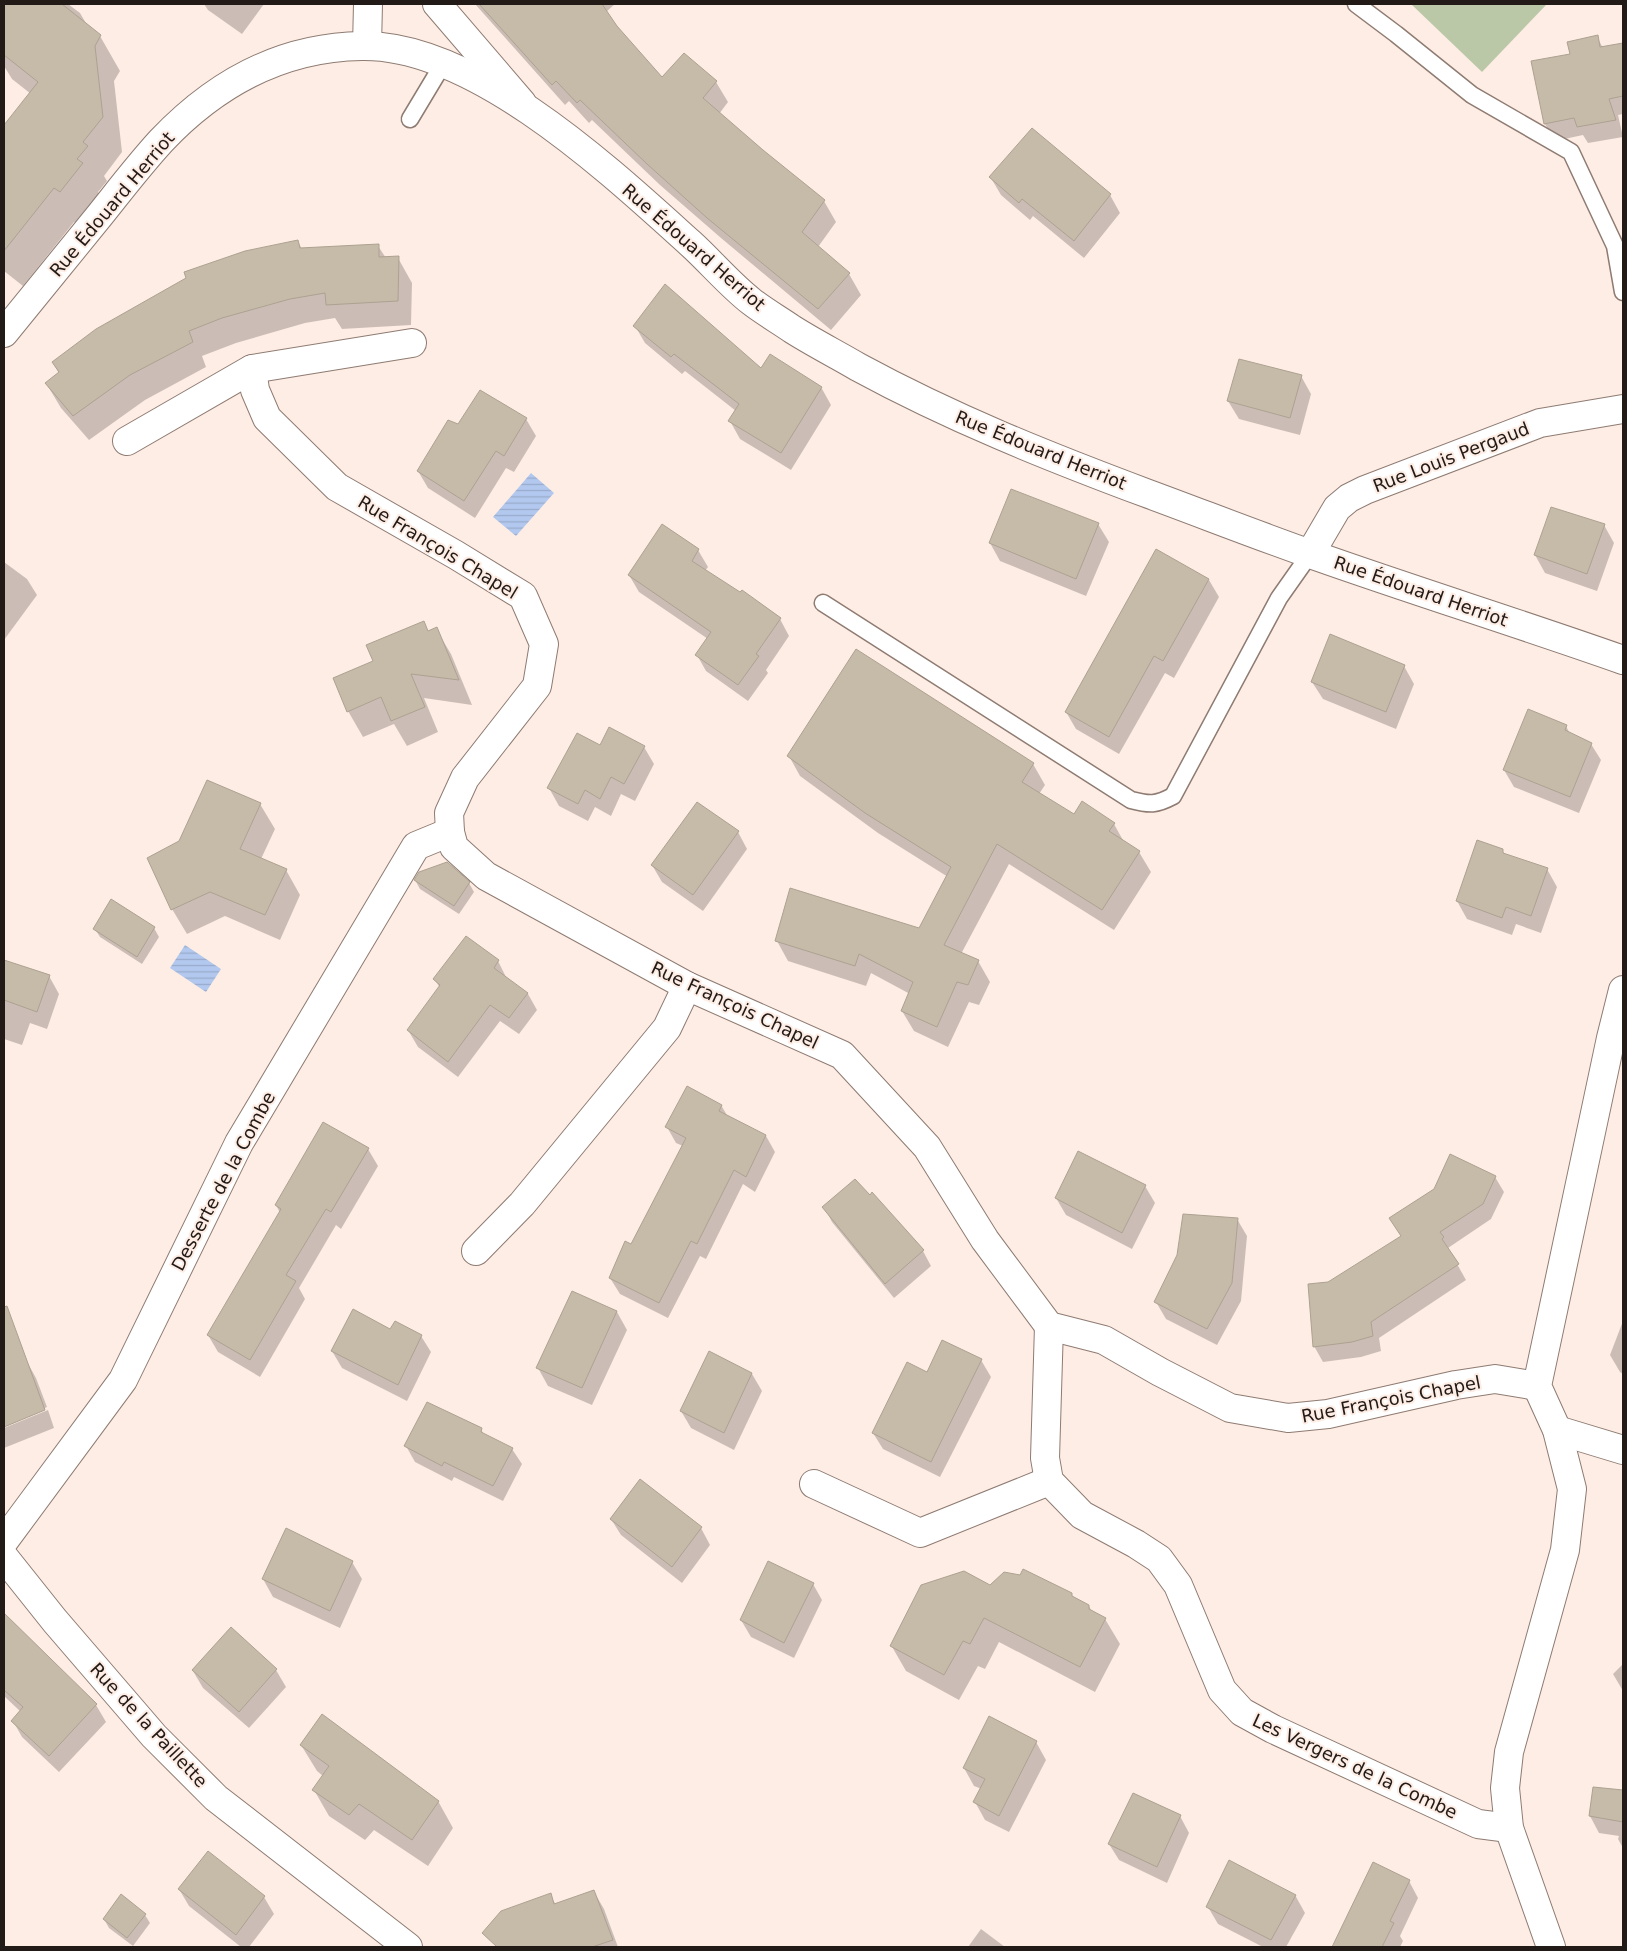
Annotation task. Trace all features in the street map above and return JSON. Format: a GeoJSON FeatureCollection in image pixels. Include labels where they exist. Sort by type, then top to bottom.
{"type":"FeatureCollection","features":[{"type":"Feature","properties":{"kind":"street"},"geometry":{"type":"LineString","coordinates":[[367,46],[368,4]]}},
{"type":"Feature","properties":{"kind":"street"},"geometry":{"type":"LineString","coordinates":[[437,4],[530,112]]}},
{"type":"Feature","properties":{"kind":"street","name":"Rue Édouard Herriot"},"geometry":{"type":"LineString","coordinates":[[4,333],[162,140],[198,107],[228,85],[269,63],[293,55],[326,49],[367,46],[386,47],[411,52],[472,76],[501,91],[578,147],[632,192],[750,300],[808,339],[886,382],[983,429],[1076,467],[1310,554],[1623,660]]}},
{"type":"Feature","properties":{"kind":"street"},"geometry":{"type":"LineString","coordinates":[[127,441],[252,369],[412,343]]}},
{"type":"Feature","properties":{"kind":"street","name":"Rue François Chapel"},"geometry":{"type":"LineString","coordinates":[[252,369],[256,390],[267,418],[337,487],[523,596],[534,620],[544,644],[537,686],[464,778],[449,813],[450,832],[454,847],[486,876],[687,986],[842,1055],[928,1147],[986,1240],[1049,1326],[1104,1340],[1160,1372],[1230,1408],[1288,1418],[1328,1414],[1456,1385],[1495,1379],[1537,1386]]}},
{"type":"Feature","properties":{"kind":"street","name":"Rue Louis Pergaud"},"geometry":{"type":"LineString","coordinates":[[1310,554],[1337,508],[1349,498],[1365,490],[1540,423],[1623,409]]}},
{"type":"Feature","properties":{"kind":"street","name":"Desserte de la Combe"},"geometry":{"type":"LineString","coordinates":[[4,1541],[123,1380],[239,1143],[416,846],[450,832]]}},
{"type":"Feature","properties":{"kind":"street"},"geometry":{"type":"LineString","coordinates":[[476,1251],[522,1204],[667,1028],[687,986]]}},
{"type":"Feature","properties":{"kind":"street"},"geometry":{"type":"LineString","coordinates":[[1551,1947],[1509,1828],[1505,1788],[1509,1752],[1565,1550],[1572,1489],[1557,1430],[1537,1386],[1623,990]]}},
{"type":"Feature","properties":{"kind":"street"},"geometry":{"type":"LineString","coordinates":[[814,1484],[920,1533],[1049,1481],[1045,1458],[1049,1326]]}},
{"type":"Feature","properties":{"kind":"street"},"geometry":{"type":"LineString","coordinates":[[1557,1430],[1623,1450]]}},
{"type":"Feature","properties":{"kind":"street","name":"Les Vergers de la Combe"},"geometry":{"type":"LineString","coordinates":[[1049,1481],[1082,1515],[1136,1544],[1159,1559],[1178,1585],[1222,1690],[1242,1712],[1273,1729],[1478,1824],[1509,1828]]}},
{"type":"Feature","properties":{"kind":"street","name":"Rue de la Paillette"},"geometry":{"type":"LineString","coordinates":[[4,1557],[55,1621],[154,1736],[216,1798],[408,1947]]}},
{"type":"Feature","properties":{"kind":"lane"},"geometry":{"type":"LineString","coordinates":[[1356,4],[1472,95],[1571,152],[1615,246],[1623,292]]}},
{"type":"Feature","properties":{"kind":"lane"},"geometry":{"type":"LineString","coordinates":[[410,119],[443,64]]}},
{"type":"Feature","properties":{"kind":"lane"},"geometry":{"type":"LineString","coordinates":[[823,603],[1131,800],[1147,804],[1160,803],[1173,796],[1279,598],[1310,554]]}},
{"type":"Feature","properties":{"kind":"green space"},"geometry":{"type":"Polygon","coordinates":[[[1411,4],[1547,4],[1482,72],[1411,4]]]}},
{"type":"Feature","properties":{"kind":"water"},"geometry":{"type":"Polygon","coordinates":[[[531,473],[554,493],[516,536],[493,517],[531,473]]]}},
{"type":"Feature","properties":{"kind":"water"},"geometry":{"type":"Polygon","coordinates":[[[185,945],[221,969],[206,992],[170,968],[185,945]]]}},
{"type":"Feature","properties":{"kind":"building"},"geometry":{"type":"Polygon","coordinates":[[[4,4],[62,4],[101,35],[95,46],[103,117],[83,142],[88,146],[77,159],[83,163],[60,192],[54,188],[4,251],[4,125],[38,82],[4,55],[4,4]]]}},
{"type":"Feature","properties":{"kind":"building"},"geometry":{"type":"Polygon","coordinates":[[[479,4],[602,4],[617,26],[662,77],[684,53],[717,81],[703,98],[825,200],[802,232],[850,273],[818,309],[707,218],[580,100],[577,103],[556,81],[552,85],[479,4]]]}},
{"type":"Feature","properties":{"kind":"building"},"geometry":{"type":"Polygon","coordinates":[[[1598,35],[1600,47],[1623,43],[1623,96],[1609,99],[1616,120],[1577,127],[1574,118],[1544,124],[1531,61],[1570,54],[1567,42],[1598,35]]]}},
{"type":"Feature","properties":{"kind":"building"},"geometry":{"type":"Polygon","coordinates":[[[1032,128],[1111,194],[1074,241],[1022,199],[1019,203],[989,177],[1032,128]]]}},
{"type":"Feature","properties":{"kind":"building"},"geometry":{"type":"Polygon","coordinates":[[[298,240],[300,248],[379,244],[379,257],[399,256],[398,301],[326,305],[325,293],[290,299],[222,318],[189,331],[193,342],[130,375],[73,416],[45,383],[59,372],[52,362],[96,329],[186,278],[184,272],[245,251],[298,240]]]}},
{"type":"Feature","properties":{"kind":"building"},"geometry":{"type":"Polygon","coordinates":[[[665,284],[761,368],[770,354],[822,387],[781,453],[728,421],[739,404],[674,354],[671,357],[633,326],[665,284]]]}},
{"type":"Feature","properties":{"kind":"building"},"geometry":{"type":"Polygon","coordinates":[[[1239,359],[1302,375],[1290,418],[1227,401],[1239,359]]]}},
{"type":"Feature","properties":{"kind":"building"},"geometry":{"type":"Polygon","coordinates":[[[480,390],[527,418],[504,456],[496,451],[464,501],[417,471],[448,420],[458,424],[480,390]]]}},
{"type":"Feature","properties":{"kind":"building"},"geometry":{"type":"Polygon","coordinates":[[[1011,489],[1099,523],[1076,579],[989,543],[1011,489]]]}},
{"type":"Feature","properties":{"kind":"building"},"geometry":{"type":"Polygon","coordinates":[[[1551,507],[1605,524],[1587,574],[1534,555],[1551,507]]]}},
{"type":"Feature","properties":{"kind":"building"},"geometry":{"type":"Polygon","coordinates":[[[662,524],[699,549],[692,561],[740,592],[742,590],[781,618],[756,654],[759,656],[738,685],[695,655],[711,632],[628,575],[662,524]]]}},
{"type":"Feature","properties":{"kind":"building"},"geometry":{"type":"Polygon","coordinates":[[[1156,549],[1209,579],[1163,661],[1154,656],[1109,737],[1065,712],[1156,549]]]}},
{"type":"Feature","properties":{"kind":"building"},"geometry":{"type":"Polygon","coordinates":[[[424,621],[428,631],[437,627],[459,680],[411,674],[425,707],[391,721],[381,697],[347,712],[333,678],[373,661],[366,645],[424,621]]]}},
{"type":"Feature","properties":{"kind":"building"},"geometry":{"type":"Polygon","coordinates":[[[1330,634],[1405,665],[1386,712],[1311,682],[1330,634]]]}},
{"type":"Feature","properties":{"kind":"building"},"geometry":{"type":"Polygon","coordinates":[[[856,649],[1034,763],[1022,782],[1074,814],[1082,801],[1115,823],[1109,831],[1140,851],[1102,910],[997,844],[944,945],[979,960],[968,985],[957,982],[937,1027],[901,1011],[913,982],[859,954],[855,966],[775,941],[790,888],[919,928],[951,867],[865,813],[787,756],[856,649]]]}},
{"type":"Feature","properties":{"kind":"building"},"geometry":{"type":"Polygon","coordinates":[[[1528,709],[1567,725],[1565,730],[1592,743],[1570,797],[1503,770],[1528,709]]]}},
{"type":"Feature","properties":{"kind":"building"},"geometry":{"type":"Polygon","coordinates":[[[609,727],[645,746],[624,784],[611,777],[600,799],[585,790],[578,804],[547,788],[577,733],[600,745],[609,727]]]}},
{"type":"Feature","properties":{"kind":"building"},"geometry":{"type":"Polygon","coordinates":[[[207,780],[261,803],[240,849],[287,869],[265,915],[210,892],[171,910],[147,858],[179,841],[207,780]]]}},
{"type":"Feature","properties":{"kind":"building"},"geometry":{"type":"Polygon","coordinates":[[[697,802],[739,831],[693,895],[651,865],[697,802]]]}},
{"type":"Feature","properties":{"kind":"building"},"geometry":{"type":"Polygon","coordinates":[[[1477,840],[1503,849],[1503,853],[1548,868],[1531,916],[1506,907],[1502,918],[1456,901],[1477,840]]]}},
{"type":"Feature","properties":{"kind":"building"},"geometry":{"type":"Polygon","coordinates":[[[447,862],[470,882],[454,906],[414,880],[419,872],[447,862]]]}},
{"type":"Feature","properties":{"kind":"building"},"geometry":{"type":"Polygon","coordinates":[[[111,899],[155,927],[137,957],[93,929],[111,899]]]}},
{"type":"Feature","properties":{"kind":"building"},"geometry":{"type":"Polygon","coordinates":[[[466,936],[499,960],[494,968],[528,993],[509,1018],[490,1005],[448,1062],[407,1030],[440,985],[433,979],[466,936]]]}},
{"type":"Feature","properties":{"kind":"building"},"geometry":{"type":"Polygon","coordinates":[[[4,960],[50,975],[37,1012],[4,1000],[4,960]]]}},
{"type":"Feature","properties":{"kind":"building"},"geometry":{"type":"Polygon","coordinates":[[[687,1086],[722,1105],[719,1111],[766,1135],[746,1177],[734,1170],[697,1244],[691,1241],[659,1303],[609,1278],[625,1241],[631,1244],[686,1138],[665,1127],[687,1086]]]}},
{"type":"Feature","properties":{"kind":"building"},"geometry":{"type":"Polygon","coordinates":[[[323,1122],[369,1148],[331,1212],[326,1209],[286,1275],[296,1281],[250,1360],[207,1335],[281,1209],[275,1205],[323,1122]]]}},
{"type":"Feature","properties":{"kind":"building"},"geometry":{"type":"Polygon","coordinates":[[[1078,1151],[1146,1185],[1122,1233],[1055,1198],[1078,1151]]]}},
{"type":"Feature","properties":{"kind":"building"},"geometry":{"type":"Polygon","coordinates":[[[1450,1154],[1496,1176],[1483,1204],[1440,1232],[1444,1237],[1442,1239],[1459,1264],[1371,1322],[1373,1336],[1352,1342],[1313,1347],[1308,1284],[1328,1282],[1401,1236],[1389,1218],[1434,1189],[1450,1154]]]}},
{"type":"Feature","properties":{"kind":"building"},"geometry":{"type":"Polygon","coordinates":[[[855,1179],[870,1195],[872,1192],[924,1250],[885,1284],[822,1207],[855,1179]]]}},
{"type":"Feature","properties":{"kind":"building"},"geometry":{"type":"Polygon","coordinates":[[[1183,1214],[1238,1218],[1232,1283],[1207,1329],[1154,1302],[1177,1255],[1183,1214]]]}},
{"type":"Feature","properties":{"kind":"building"},"geometry":{"type":"Polygon","coordinates":[[[572,1291],[617,1311],[582,1388],[536,1368],[572,1291]]]}},
{"type":"Feature","properties":{"kind":"building"},"geometry":{"type":"Polygon","coordinates":[[[7,1306],[45,1410],[4,1427],[4,1307],[7,1306]]]}},
{"type":"Feature","properties":{"kind":"building"},"geometry":{"type":"Polygon","coordinates":[[[353,1309],[390,1329],[395,1321],[422,1335],[398,1385],[331,1351],[353,1309]]]}},
{"type":"Feature","properties":{"kind":"building"},"geometry":{"type":"Polygon","coordinates":[[[942,1340],[982,1359],[931,1462],[872,1433],[907,1362],[927,1372],[942,1340]]]}},
{"type":"Feature","properties":{"kind":"building"},"geometry":{"type":"Polygon","coordinates":[[[709,1351],[752,1373],[724,1433],[680,1411],[709,1351]]]}},
{"type":"Feature","properties":{"kind":"building"},"geometry":{"type":"Polygon","coordinates":[[[427,1402],[482,1428],[481,1432],[513,1448],[493,1486],[444,1462],[442,1466],[404,1446],[427,1402]]]}},
{"type":"Feature","properties":{"kind":"building"},"geometry":{"type":"Polygon","coordinates":[[[640,1479],[702,1527],[672,1567],[610,1519],[640,1479]]]}},
{"type":"Feature","properties":{"kind":"building"},"geometry":{"type":"Polygon","coordinates":[[[286,1528],[353,1561],[330,1611],[262,1579],[286,1528]]]}},
{"type":"Feature","properties":{"kind":"building"},"geometry":{"type":"Polygon","coordinates":[[[768,1561],[814,1583],[784,1643],[740,1620],[768,1561]]]}},
{"type":"Feature","properties":{"kind":"building"},"geometry":{"type":"Polygon","coordinates":[[[1023,1569],[1072,1593],[1072,1596],[1089,1605],[1089,1609],[1106,1618],[1080,1667],[984,1618],[970,1644],[963,1641],[944,1675],[890,1646],[921,1585],[964,1571],[990,1585],[1004,1572],[1020,1575],[1023,1569]]]}},
{"type":"Feature","properties":{"kind":"building"},"geometry":{"type":"Polygon","coordinates":[[[4,1613],[97,1704],[49,1756],[11,1721],[23,1707],[4,1690],[4,1613]]]}},
{"type":"Feature","properties":{"kind":"building"},"geometry":{"type":"Polygon","coordinates":[[[231,1627],[277,1669],[239,1712],[192,1670],[231,1627]]]}},
{"type":"Feature","properties":{"kind":"building"},"geometry":{"type":"Polygon","coordinates":[[[322,1714],[439,1801],[412,1840],[359,1804],[349,1815],[312,1790],[329,1766],[300,1745],[322,1714]]]}},
{"type":"Feature","properties":{"kind":"building"},"geometry":{"type":"Polygon","coordinates":[[[989,1716],[1037,1741],[999,1816],[973,1802],[985,1779],[963,1768],[989,1716]]]}},
{"type":"Feature","properties":{"kind":"building"},"geometry":{"type":"Polygon","coordinates":[[[1593,1787],[1623,1790],[1623,1822],[1589,1816],[1593,1787]]]}},
{"type":"Feature","properties":{"kind":"building"},"geometry":{"type":"Polygon","coordinates":[[[1133,1793],[1181,1815],[1157,1867],[1108,1844],[1133,1793]]]}},
{"type":"Feature","properties":{"kind":"building"},"geometry":{"type":"Polygon","coordinates":[[[208,1851],[265,1896],[236,1935],[178,1889],[208,1851]]]}},
{"type":"Feature","properties":{"kind":"building"},"geometry":{"type":"Polygon","coordinates":[[[1229,1860],[1296,1895],[1271,1940],[1206,1907],[1229,1860]]]}},
{"type":"Feature","properties":{"kind":"building"},"geometry":{"type":"Polygon","coordinates":[[[1373,1862],[1410,1880],[1390,1921],[1394,1923],[1382,1947],[1332,1947],[1373,1862]]]}},
{"type":"Feature","properties":{"kind":"building"},"geometry":{"type":"Polygon","coordinates":[[[594,1890],[613,1940],[592,1947],[497,1947],[482,1933],[501,1911],[551,1893],[554,1904],[594,1890]]]}},
{"type":"Feature","properties":{"kind":"building"},"geometry":{"type":"Polygon","coordinates":[[[121,1894],[146,1914],[127,1938],[103,1919],[121,1894]]]}}]}
